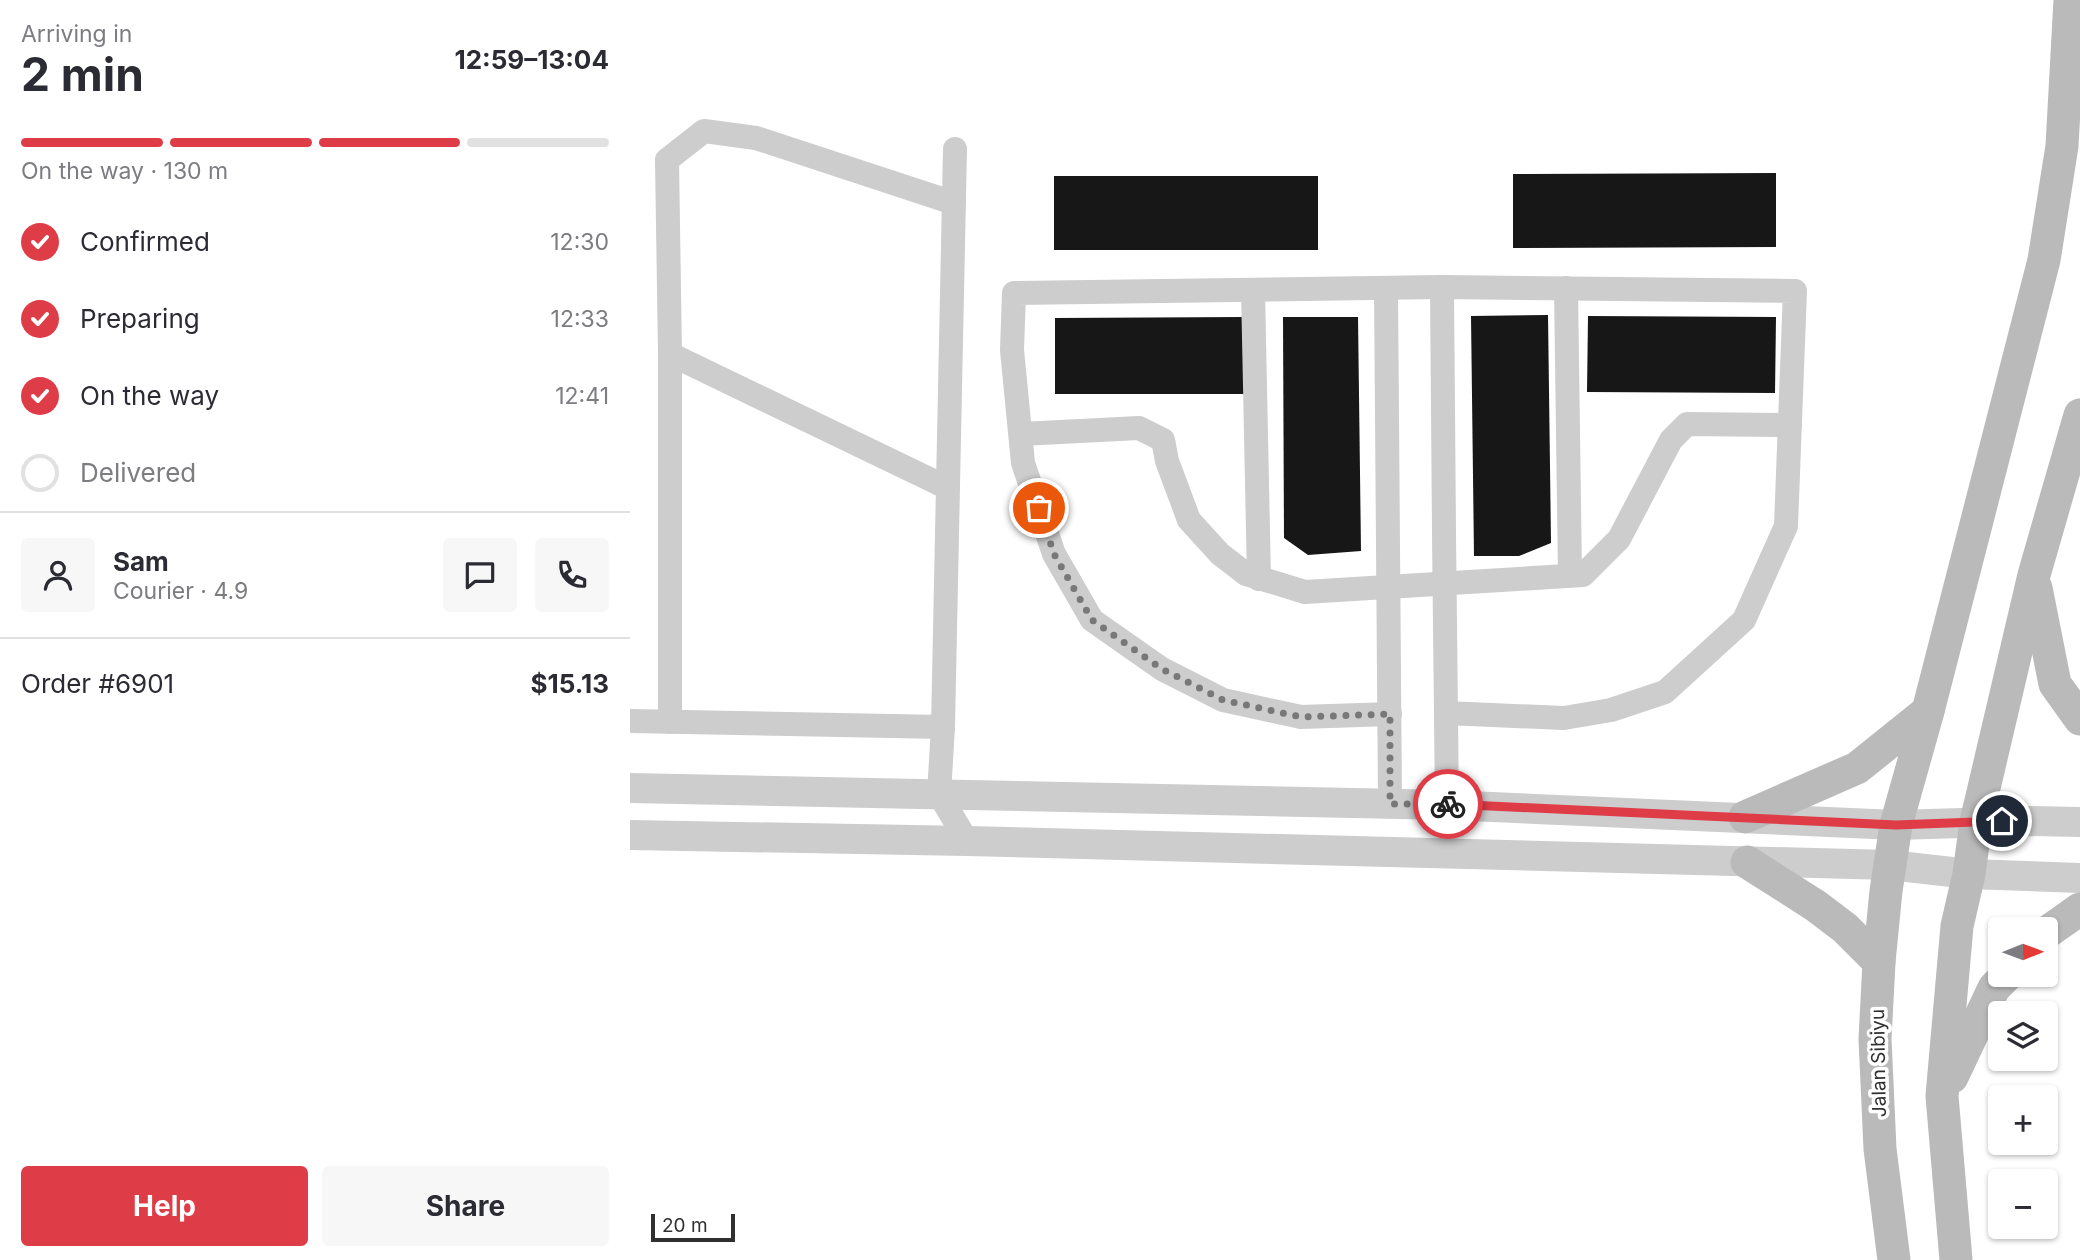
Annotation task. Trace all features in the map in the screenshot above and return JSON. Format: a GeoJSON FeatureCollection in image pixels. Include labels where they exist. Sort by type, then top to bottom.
{"type":"FeatureCollection","features":[{"type":"Feature","properties":{"kind":"main road","name":"Jalan Sibiyu"},"geometry":{"type":"LineString","coordinates":[[1894,1260],[1880,1149],[1875,1039],[1879,962],[1890,866],[1896,825],[2044,260],[2062,146],[2070,0]]}},
{"type":"Feature","properties":{"kind":"main road"},"geometry":{"type":"LineString","coordinates":[[1956,1260],[1942,1096],[1957,926],[1969,874],[1976,822],[2034,575],[2080,415]]}},
{"type":"Feature","properties":{"kind":"main road"},"geometry":{"type":"LineString","coordinates":[[2034,575],[2055,684],[2080,719]]}},
{"type":"Feature","properties":{"kind":"main road"},"geometry":{"type":"LineString","coordinates":[[1745,817],[1857,768],[1928,711]]}},
{"type":"Feature","properties":{"kind":"main road"},"geometry":{"type":"LineString","coordinates":[[1747,862],[1816,906],[1845,928],[1879,962]]}},
{"type":"Feature","properties":{"kind":"main road"},"geometry":{"type":"LineString","coordinates":[[2058,925],[2080,909]]}},
{"type":"Feature","properties":{"kind":"main road"},"geometry":{"type":"LineString","coordinates":[[1942,1096],[1995,987]]}},
{"type":"Feature","properties":{"kind":"street"},"geometry":{"type":"LineString","coordinates":[[670,722],[667,160],[704,131],[756,138],[954,202]]}},
{"type":"Feature","properties":{"kind":"street"},"geometry":{"type":"LineString","coordinates":[[955,149],[943,727],[939,794],[967,841]]}},
{"type":"Feature","properties":{"kind":"street"},"geometry":{"type":"LineString","coordinates":[[1442,287],[1447,804]]}},
{"type":"Feature","properties":{"kind":"street"},"geometry":{"type":"LineString","coordinates":[[1390,714],[1301,717],[1223,700],[1162,669],[1092,620],[1054,554],[1023,463],[1012,349],[1014,293],[1442,287],[1796,291],[1786,526],[1744,620],[1665,692],[1611,710],[1564,718],[1446,713]]}},
{"type":"Feature","properties":{"kind":"street"},"geometry":{"type":"LineString","coordinates":[[1387,288],[1390,804]]}},
{"type":"Feature","properties":{"kind":"street"},"geometry":{"type":"LineString","coordinates":[[1566,288],[1570,576]]}},
{"type":"Feature","properties":{"kind":"street"},"geometry":{"type":"LineString","coordinates":[[1253,290],[1259,579]]}},
{"type":"Feature","properties":{"kind":"street"},"geometry":{"type":"LineString","coordinates":[[670,354],[948,488]]}},
{"type":"Feature","properties":{"kind":"street"},"geometry":{"type":"LineString","coordinates":[[1021,434],[1139,428],[1163,440],[1167,461],[1189,520],[1220,554],[1246,574],[1305,592],[1583,575],[1619,539],[1671,440],[1686,424],[1790,425]]}},
{"type":"Feature","properties":{"kind":"street"},"geometry":{"type":"LineString","coordinates":[[630,721],[943,727]]}},
{"type":"Feature","properties":{"kind":"street"},"geometry":{"type":"LineString","coordinates":[[630,788],[1447,804],[1896,825],[2080,822]]}},
{"type":"Feature","properties":{"kind":"street"},"geometry":{"type":"LineString","coordinates":[[630,835],[967,841],[1890,866],[1969,874],[2080,878]]}},
{"type":"Feature","properties":{"kind":"building"},"geometry":{"type":"Polygon","coordinates":[[[1776,173],[1776,247],[1513,248],[1513,174],[1776,173]]]}},
{"type":"Feature","properties":{"kind":"building"},"geometry":{"type":"Polygon","coordinates":[[[1054,176],[1318,176],[1318,250],[1054,250],[1054,176]]]}},
{"type":"Feature","properties":{"kind":"building"},"geometry":{"type":"Polygon","coordinates":[[[1548,315],[1551,543],[1519,556],[1474,556],[1471,316],[1548,315]]]}},
{"type":"Feature","properties":{"kind":"building"},"geometry":{"type":"Polygon","coordinates":[[[1588,316],[1776,317],[1775,393],[1587,392],[1588,316]]]}},
{"type":"Feature","properties":{"kind":"building"},"geometry":{"type":"Polygon","coordinates":[[[1244,317],[1245,394],[1055,394],[1055,318],[1244,317]]]}},
{"type":"Feature","properties":{"kind":"building"},"geometry":{"type":"Polygon","coordinates":[[[1283,317],[1358,317],[1361,551],[1308,555],[1284,538],[1283,317]]]}},
{"type":"Feature","properties":{"kind":"way so far"},"geometry":{"type":"LineString","coordinates":[[1039,508],[1054,554],[1092,620],[1162,669],[1223,700],[1301,717],[1390,714],[1390,804],[1448,804]]}},
{"type":"Feature","properties":{"kind":"route"},"geometry":{"type":"LineString","coordinates":[[1448,804],[1896,825],[2002,821]]}}]}
